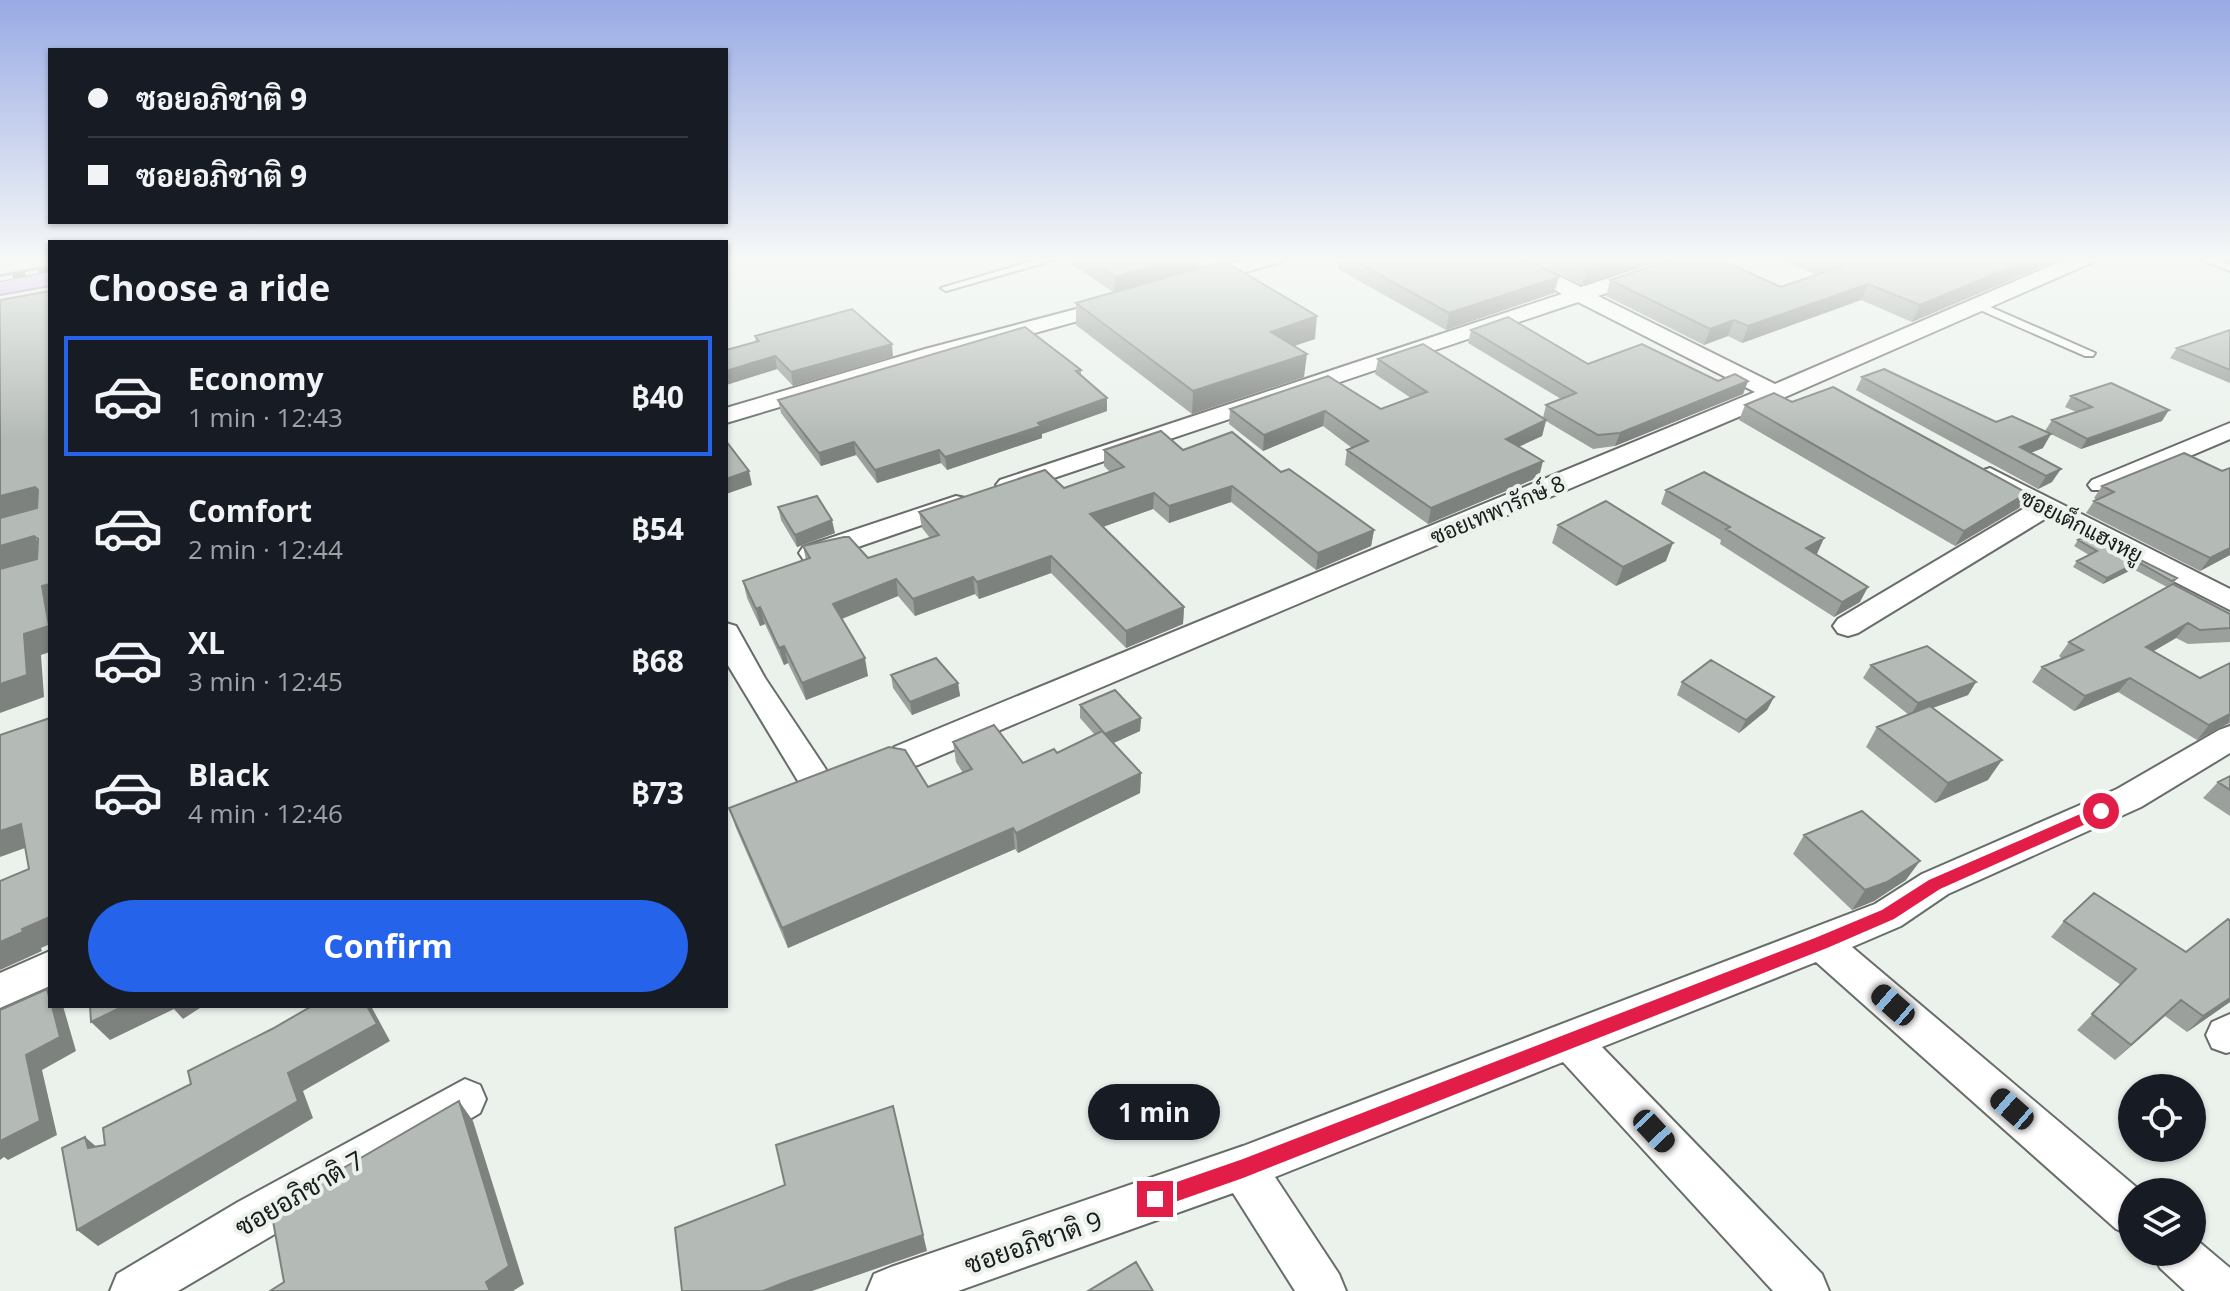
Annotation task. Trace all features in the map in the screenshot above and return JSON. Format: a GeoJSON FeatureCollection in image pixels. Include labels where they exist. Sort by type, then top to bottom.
{"type":"FeatureCollection","features":[{"type":"Feature","properties":{"kind":"street"},"geometry":{"type":"LineString","coordinates":[[728,415],[1062,318]]}},
{"type":"Feature","properties":{"kind":"street"},"geometry":{"type":"LineString","coordinates":[[811,553],[1512,318]]}},
{"type":"Feature","properties":{"kind":"street"},"geometry":{"type":"LineString","coordinates":[[1628,318],[1775,393]]}},
{"type":"Feature","properties":{"kind":"street","name":"ซอยเทพารักษ์ 8"},"geometry":{"type":"LineString","coordinates":[[906,756],[1775,393],[1943,318]]}},
{"type":"Feature","properties":{"kind":"street"},"geometry":{"type":"LineString","coordinates":[[1809,378],[1834,393]]}},
{"type":"Feature","properties":{"kind":"street"},"geometry":{"type":"LineString","coordinates":[[2101,485],[2230,430]]}},
{"type":"Feature","properties":{"kind":"street","name":"ซอยเต็กแฮงหยู"},"geometry":{"type":"LineString","coordinates":[[1971,466],[2230,601]]}},
{"type":"Feature","properties":{"kind":"street"},"geometry":{"type":"LineString","coordinates":[[1848,626],[2045,507]]}},
{"type":"Feature","properties":{"kind":"street"},"geometry":{"type":"LineString","coordinates":[[728,641],[739,687],[813,777]]}},
{"type":"Feature","properties":{"kind":"street","name":"ซอยอภิชาติ 9"},"geometry":{"type":"LineString","coordinates":[[891,1291],[1243,1168],[1821,943],[1888,915],[1935,884],[2129,798],[2230,738]]}},
{"type":"Feature","properties":{"kind":"street"},"geometry":{"type":"LineString","coordinates":[[1821,943],[2118,1201]]}},
{"type":"Feature","properties":{"kind":"street"},"geometry":{"type":"LineString","coordinates":[[0,991],[48,969]]}},
{"type":"Feature","properties":{"kind":"street"},"geometry":{"type":"LineString","coordinates":[[1568,1039],[1805,1291]]}},
{"type":"Feature","properties":{"kind":"street","name":"ซอยอภิชาติ 7"},"geometry":{"type":"LineString","coordinates":[[134,1291],[254,1218],[465,1099]]}},
{"type":"Feature","properties":{"kind":"street"},"geometry":{"type":"LineString","coordinates":[[1243,1168],[1322,1291]]}},
{"type":"Feature","properties":{"kind":"street"},"geometry":{"type":"LineString","coordinates":[[2192,1266],[2221,1291]]}},
{"type":"Feature","properties":{"kind":"lane"},"geometry":{"type":"LineString","coordinates":[[2008,318],[2089,353]]}},
{"type":"Feature","properties":{"kind":"building"},"geometry":{"type":"Polygon","coordinates":[[[0,318],[48,318],[48,584],[42,586],[48,626],[24,634],[27,675],[0,684],[0,569],[37,559],[38,539],[34,536],[0,546],[0,518],[37,508],[38,490],[35,487],[0,496],[0,318]]]}},
{"type":"Feature","properties":{"kind":"building"},"geometry":{"type":"Polygon","coordinates":[[[819,318],[863,318],[892,344],[791,372],[775,356],[728,370],[728,349],[759,341],[755,336],[819,318]]]}},
{"type":"Feature","properties":{"kind":"building"},"geometry":{"type":"Polygon","coordinates":[[[1096,318],[1311,318],[1271,332],[1307,354],[1193,391],[1096,318]]]}},
{"type":"Feature","properties":{"kind":"building"},"geometry":{"type":"Polygon","coordinates":[[[1510,318],[1588,364],[1642,344],[1718,381],[1735,374],[1748,381],[1620,433],[1598,435],[1546,405],[1576,393],[1471,330],[1510,318]]]}},
{"type":"Feature","properties":{"kind":"building"},"geometry":{"type":"Polygon","coordinates":[[[1688,318],[1770,318],[1748,326],[1734,320],[1710,329],[1688,318]]]}},
{"type":"Feature","properties":{"kind":"building"},"geometry":{"type":"Polygon","coordinates":[[[1025,327],[1081,370],[1076,371],[1107,398],[1038,423],[1041,426],[945,457],[939,450],[875,470],[854,442],[819,453],[778,400],[1025,327]]]}},
{"type":"Feature","properties":{"kind":"building"},"geometry":{"type":"Polygon","coordinates":[[[2230,330],[2230,370],[2177,348],[2230,330]]]}},
{"type":"Feature","properties":{"kind":"building"},"geometry":{"type":"Polygon","coordinates":[[[1423,344],[1546,420],[1506,439],[1543,461],[1431,508],[1347,450],[1368,441],[1325,411],[1264,435],[1230,409],[1328,376],[1381,409],[1427,392],[1378,359],[1423,344]]]}},
{"type":"Feature","properties":{"kind":"building"},"geometry":{"type":"Polygon","coordinates":[[[1884,369],[1996,422],[2012,416],[2051,434],[2020,447],[2061,469],[2046,476],[1862,377],[1884,369]]]}},
{"type":"Feature","properties":{"kind":"building"},"geometry":{"type":"Polygon","coordinates":[[[2111,383],[2169,410],[2087,439],[2052,420],[2092,407],[2071,396],[2111,383]]]}},
{"type":"Feature","properties":{"kind":"building"},"geometry":{"type":"Polygon","coordinates":[[[1833,387],[2027,493],[1964,531],[1745,405],[1774,393],[1792,402],[1833,387]]]}},
{"type":"Feature","properties":{"kind":"building"},"geometry":{"type":"Polygon","coordinates":[[[1161,431],[1183,450],[1232,432],[1281,472],[1289,469],[1374,530],[1318,553],[1232,486],[1169,506],[1154,493],[1090,514],[1184,607],[1126,631],[1051,556],[977,582],[973,577],[913,599],[896,579],[833,604],[865,658],[802,683],[784,646],[779,648],[760,607],[756,609],[743,581],[810,558],[803,546],[849,537],[868,558],[939,535],[919,512],[1045,470],[1064,488],[1124,467],[1104,450],[1161,431]]]}},
{"type":"Feature","properties":{"kind":"building"},"geometry":{"type":"Polygon","coordinates":[[[728,444],[749,471],[728,478],[728,444]]]}},
{"type":"Feature","properties":{"kind":"building"},"geometry":{"type":"Polygon","coordinates":[[[2184,453],[2222,471],[2230,468],[2230,548],[2210,558],[2094,501],[2114,492],[2102,486],[2184,453]]]}},
{"type":"Feature","properties":{"kind":"building"},"geometry":{"type":"Polygon","coordinates":[[[1704,472],[1824,538],[1806,548],[1868,587],[1842,602],[1726,529],[1730,527],[1666,490],[1704,472]]]}},
{"type":"Feature","properties":{"kind":"building"},"geometry":{"type":"Polygon","coordinates":[[[817,496],[832,520],[795,535],[778,507],[817,496]]]}},
{"type":"Feature","properties":{"kind":"building"},"geometry":{"type":"Polygon","coordinates":[[[1606,501],[1673,543],[1623,567],[1558,525],[1606,501]]]}},
{"type":"Feature","properties":{"kind":"building"},"geometry":{"type":"Polygon","coordinates":[[[2090,535],[2177,578],[2172,581],[2138,562],[2107,578],[2077,561],[2097,551],[2078,540],[2090,535]]]}},
{"type":"Feature","properties":{"kind":"building"},"geometry":{"type":"Polygon","coordinates":[[[2173,584],[2230,614],[2230,628],[2200,630],[2188,623],[2146,647],[2200,678],[2230,663],[2230,714],[2209,725],[2130,678],[2085,696],[2042,667],[2083,650],[2069,642],[2173,584]]]}},
{"type":"Feature","properties":{"kind":"building"},"geometry":{"type":"Polygon","coordinates":[[[1927,646],[1976,682],[1918,703],[1871,665],[1927,646]]]}},
{"type":"Feature","properties":{"kind":"building"},"geometry":{"type":"Polygon","coordinates":[[[936,658],[958,683],[910,702],[891,675],[936,658]]]}},
{"type":"Feature","properties":{"kind":"building"},"geometry":{"type":"Polygon","coordinates":[[[1711,660],[1774,697],[1746,720],[1682,682],[1711,660]]]}},
{"type":"Feature","properties":{"kind":"building"},"geometry":{"type":"Polygon","coordinates":[[[1115,690],[1141,718],[1105,734],[1080,705],[1115,690]]]}},
{"type":"Feature","properties":{"kind":"building"},"geometry":{"type":"Polygon","coordinates":[[[1930,706],[2002,760],[1948,783],[1877,727],[1930,706]]]}},
{"type":"Feature","properties":{"kind":"building"},"geometry":{"type":"Polygon","coordinates":[[[48,719],[48,918],[0,942],[0,881],[29,869],[21,824],[0,831],[0,735],[48,719]]]}},
{"type":"Feature","properties":{"kind":"building"},"geometry":{"type":"Polygon","coordinates":[[[994,725],[1023,763],[1054,749],[1057,753],[1102,731],[1141,773],[1016,833],[1013,828],[782,928],[729,808],[889,747],[905,750],[928,787],[972,769],[953,742],[994,725]]]}},
{"type":"Feature","properties":{"kind":"building"},"geometry":{"type":"Polygon","coordinates":[[[2230,776],[2230,790],[2218,782],[2230,776]]]}},
{"type":"Feature","properties":{"kind":"building"},"geometry":{"type":"Polygon","coordinates":[[[1862,811],[1920,861],[1887,882],[1865,890],[1804,835],[1862,811]]]}},
{"type":"Feature","properties":{"kind":"building"},"geometry":{"type":"Polygon","coordinates":[[[2094,893],[2186,952],[2228,919],[2230,998],[2203,1016],[2181,1000],[2131,1045],[2092,1014],[2136,969],[2064,921],[2094,893]]]}},
{"type":"Feature","properties":{"kind":"building"},"geometry":{"type":"Polygon","coordinates":[[[47,989],[48,1008],[53,1008],[60,1037],[26,1055],[40,1121],[0,1141],[0,1010],[47,989]]]}},
{"type":"Feature","properties":{"kind":"building"},"geometry":{"type":"Polygon","coordinates":[[[90,1008],[120,1008],[91,1022],[90,1008]]]}},
{"type":"Feature","properties":{"kind":"building"},"geometry":{"type":"Polygon","coordinates":[[[309,1008],[368,1008],[377,1024],[288,1073],[298,1101],[77,1230],[62,1148],[85,1137],[88,1148],[105,1145],[103,1128],[191,1084],[188,1071],[309,1008]]]}},
{"type":"Feature","properties":{"kind":"building"},"geometry":{"type":"Polygon","coordinates":[[[459,1101],[509,1266],[486,1282],[490,1291],[270,1291],[284,1282],[271,1210],[459,1101]]]}},
{"type":"Feature","properties":{"kind":"building"},"geometry":{"type":"Polygon","coordinates":[[[893,1106],[923,1235],[763,1291],[682,1291],[675,1228],[785,1185],[776,1145],[893,1106]]]}},
{"type":"Feature","properties":{"kind":"building"},"geometry":{"type":"Polygon","coordinates":[[[1136,1262],[1153,1291],[1088,1291],[1136,1262]]]}},
{"type":"Feature","properties":{"kind":"route"},"geometry":{"type":"LineString","coordinates":[[1155,1199],[1243,1168],[1821,943],[1888,915],[1935,884],[2101,811]]}}]}
